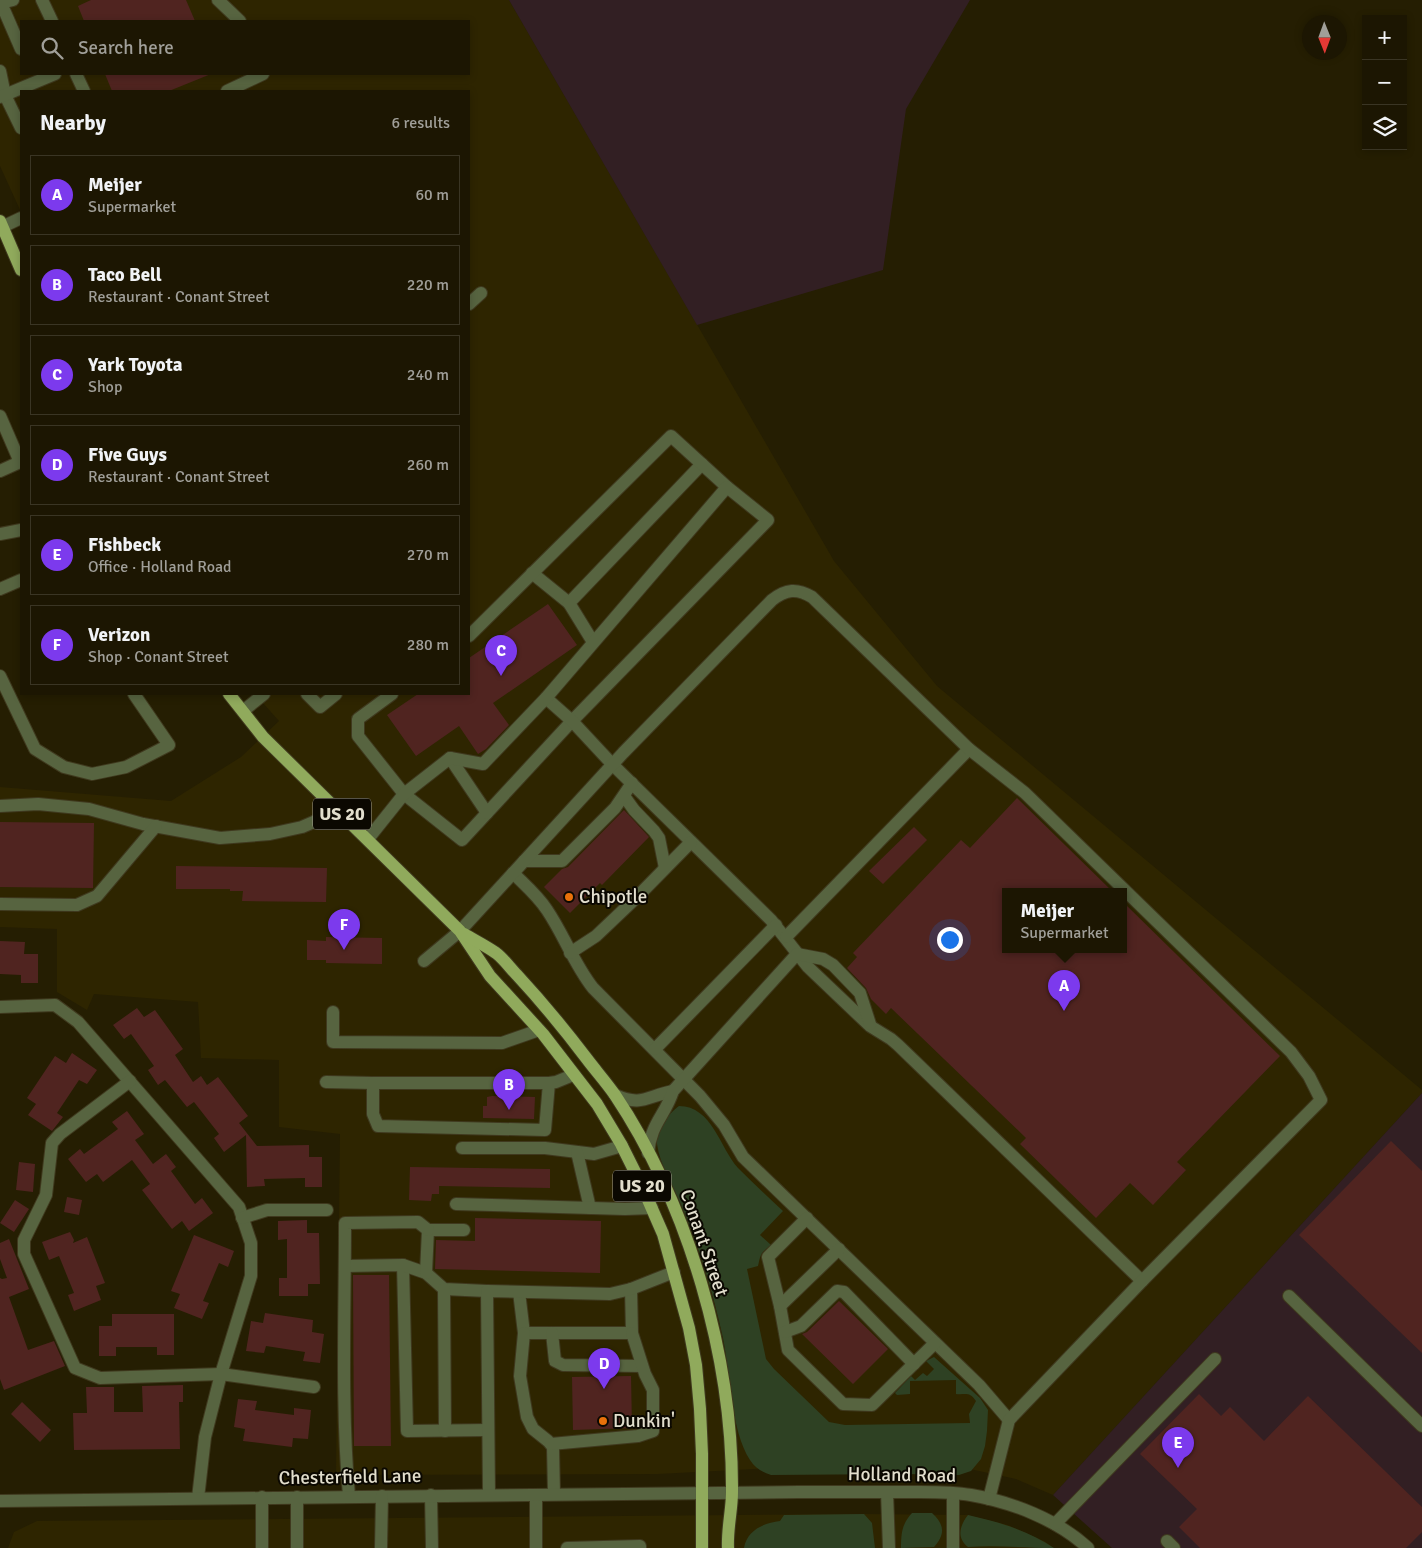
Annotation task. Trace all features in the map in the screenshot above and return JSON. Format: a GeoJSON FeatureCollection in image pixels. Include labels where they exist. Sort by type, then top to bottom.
{"type":"FeatureCollection","features":[{"type":"Feature","properties":{"kind":"main road"},"geometry":{"type":"LineString","coordinates":[[1,224],[20,268]]}},
{"type":"Feature","properties":{"kind":"main road","name":"Conant Street"},"geometry":{"type":"LineString","coordinates":[[230,695],[263,737],[460,931],[490,976],[539,1030],[598,1104],[622,1146],[652,1208],[674,1272],[689,1328],[696,1366],[702,1454],[701,1493]]}},
{"type":"Feature","properties":{"kind":"main road","name":"Conant Street"},"geometry":{"type":"LineString","coordinates":[[460,931],[496,954],[547,1008],[615,1094],[666,1190],[699,1279],[710,1320],[725,1396],[732,1492]]}},
{"type":"Feature","properties":{"kind":"main road","name":"US 20"},"geometry":{"type":"LineString","coordinates":[[728,1548],[732,1492]]}},
{"type":"Feature","properties":{"kind":"main road","name":"US 20"},"geometry":{"type":"LineString","coordinates":[[701,1493],[702,1548]]}},
{"type":"Feature","properties":{"kind":"street"},"geometry":{"type":"LineString","coordinates":[[42,0],[52,20]]}},
{"type":"Feature","properties":{"kind":"street"},"geometry":{"type":"LineString","coordinates":[[218,0],[239,20]]}},
{"type":"Feature","properties":{"kind":"street"},"geometry":{"type":"LineString","coordinates":[[5,2],[20,46]]}},
{"type":"Feature","properties":{"kind":"street"},"geometry":{"type":"LineString","coordinates":[[0,71],[2,96],[20,126]]}},
{"type":"Feature","properties":{"kind":"street"},"geometry":{"type":"LineString","coordinates":[[2,96],[52,75]]}},
{"type":"Feature","properties":{"kind":"street"},"geometry":{"type":"LineString","coordinates":[[76,75],[84,90]]}},
{"type":"Feature","properties":{"kind":"street"},"geometry":{"type":"LineString","coordinates":[[229,90],[261,75]]}},
{"type":"Feature","properties":{"kind":"street"},"geometry":{"type":"LineString","coordinates":[[1,224],[20,218]]}},
{"type":"Feature","properties":{"kind":"street"},"geometry":{"type":"LineString","coordinates":[[470,303],[481,294]]}},
{"type":"Feature","properties":{"kind":"street"},"geometry":{"type":"LineString","coordinates":[[0,416],[20,462],[0,471]]}},
{"type":"Feature","properties":{"kind":"street"},"geometry":{"type":"LineString","coordinates":[[391,695],[358,720],[358,736],[404,794],[462,840],[572,721],[768,520],[727,487],[671,436],[470,635]]}},
{"type":"Feature","properties":{"kind":"street"},"geometry":{"type":"LineString","coordinates":[[569,603],[702,464]]}},
{"type":"Feature","properties":{"kind":"street"},"geometry":{"type":"LineString","coordinates":[[368,839],[404,794],[450,758],[483,764],[546,698],[727,487]]}},
{"type":"Feature","properties":{"kind":"street"},"geometry":{"type":"LineString","coordinates":[[0,534],[20,530]]}},
{"type":"Feature","properties":{"kind":"street"},"geometry":{"type":"LineString","coordinates":[[532,573],[569,603],[593,642]]}},
{"type":"Feature","properties":{"kind":"street"},"geometry":{"type":"LineString","coordinates":[[0,589],[20,580]]}},
{"type":"Feature","properties":{"kind":"street"},"geometry":{"type":"LineString","coordinates":[[424,961],[460,931],[613,765],[772,600],[781,593],[790,590],[802,591],[812,597],[968,749],[1026,793],[1123,888]]}},
{"type":"Feature","properties":{"kind":"street"},"geometry":{"type":"LineString","coordinates":[[0,676],[35,749],[64,767],[92,774],[126,767],[169,745],[135,695]]}},
{"type":"Feature","properties":{"kind":"street"},"geometry":{"type":"LineString","coordinates":[[243,712],[263,695]]}},
{"type":"Feature","properties":{"kind":"street"},"geometry":{"type":"LineString","coordinates":[[308,695],[320,707],[335,695]]}},
{"type":"Feature","properties":{"kind":"street"},"geometry":{"type":"LineString","coordinates":[[546,698],[572,721],[613,765],[776,925],[797,954],[870,1026],[892,1039],[1142,1281]]}},
{"type":"Feature","properties":{"kind":"street"},"geometry":{"type":"LineString","coordinates":[[786,937],[968,749]]}},
{"type":"Feature","properties":{"kind":"street"},"geometry":{"type":"LineString","coordinates":[[450,758],[487,813]]}},
{"type":"Feature","properties":{"kind":"street"},"geometry":{"type":"LineString","coordinates":[[524,861],[562,862],[615,808],[632,783]]}},
{"type":"Feature","properties":{"kind":"street"},"geometry":{"type":"LineString","coordinates":[[624,796],[659,838],[665,868]]}},
{"type":"Feature","properties":{"kind":"street"},"geometry":{"type":"LineString","coordinates":[[0,806],[38,804],[89,810],[156,826],[220,838],[270,834],[302,827],[339,811]]}},
{"type":"Feature","properties":{"kind":"street"},"geometry":{"type":"LineString","coordinates":[[0,904],[77,904],[97,896],[156,826]]}},
{"type":"Feature","properties":{"kind":"street"},"geometry":{"type":"LineString","coordinates":[[570,953],[596,936],[691,842]]}},
{"type":"Feature","properties":{"kind":"street"},"geometry":{"type":"LineString","coordinates":[[513,873],[548,911],[581,974],[592,988],[684,1079],[724,1125],[743,1157],[980,1385],[1009,1420]]}},
{"type":"Feature","properties":{"kind":"street"},"geometry":{"type":"LineString","coordinates":[[989,1499],[1009,1420],[1142,1281],[1321,1100],[1309,1076],[1291,1052],[1127,892]]}},
{"type":"Feature","properties":{"kind":"street"},"geometry":{"type":"LineString","coordinates":[[655,1049],[776,925]]}},
{"type":"Feature","properties":{"kind":"street"},"geometry":{"type":"LineString","coordinates":[[648,1153],[651,1132],[659,1116],[668,1105],[673,1091],[797,954]]}},
{"type":"Feature","properties":{"kind":"street"},"geometry":{"type":"LineString","coordinates":[[0,1007],[55,1005],[78,1022],[239,1207],[251,1243],[251,1276],[221,1374],[205,1437],[198,1498]]}},
{"type":"Feature","properties":{"kind":"street"},"geometry":{"type":"LineString","coordinates":[[333,1012],[333,1042],[502,1043],[539,1030]]}},
{"type":"Feature","properties":{"kind":"street"},"geometry":{"type":"LineString","coordinates":[[326,1082],[549,1083],[573,1075]]}},
{"type":"Feature","properties":{"kind":"street"},"geometry":{"type":"LineString","coordinates":[[130,1081],[60,1134],[52,1143],[46,1195],[24,1240],[24,1254],[75,1368],[100,1378],[221,1374],[314,1387]]}},
{"type":"Feature","properties":{"kind":"street"},"geometry":{"type":"LineString","coordinates":[[373,1083],[373,1114],[378,1126],[546,1130],[549,1083]]}},
{"type":"Feature","properties":{"kind":"street"},"geometry":{"type":"LineString","coordinates":[[615,1094],[626,1100],[635,1101],[645,1100],[673,1091]]}},
{"type":"Feature","properties":{"kind":"street"},"geometry":{"type":"LineString","coordinates":[[462,1148],[545,1148],[594,1154],[622,1146]]}},
{"type":"Feature","properties":{"kind":"street"},"geometry":{"type":"LineString","coordinates":[[577,1152],[590,1208]]}},
{"type":"Feature","properties":{"kind":"street"},"geometry":{"type":"LineString","coordinates":[[456,1204],[624,1210],[652,1208]]}},
{"type":"Feature","properties":{"kind":"street"},"geometry":{"type":"LineString","coordinates":[[242,1218],[266,1210],[327,1210]]}},
{"type":"Feature","properties":{"kind":"street"},"geometry":{"type":"LineString","coordinates":[[807,1218],[768,1257],[788,1350],[843,1404],[872,1404],[936,1343]]}},
{"type":"Feature","properties":{"kind":"street"},"geometry":{"type":"LineString","coordinates":[[349,1496],[345,1446],[346,1223],[418,1222],[428,1230],[464,1230]]}},
{"type":"Feature","properties":{"kind":"street"},"geometry":{"type":"LineString","coordinates":[[426,1273],[428,1230]]}},
{"type":"Feature","properties":{"kind":"street"},"geometry":{"type":"LineString","coordinates":[[780,1306],[839,1249]]}},
{"type":"Feature","properties":{"kind":"street"},"geometry":{"type":"LineString","coordinates":[[345,1266],[403,1265],[426,1273],[444,1289],[610,1294],[631,1289],[674,1272]]}},
{"type":"Feature","properties":{"kind":"street"},"geometry":{"type":"LineString","coordinates":[[403,1265],[407,1431],[488,1430]]}},
{"type":"Feature","properties":{"kind":"street"},"geometry":{"type":"LineString","coordinates":[[444,1289],[445,1431]]}},
{"type":"Feature","properties":{"kind":"street"},"geometry":{"type":"LineString","coordinates":[[551,1444],[638,1436],[653,1431],[652,1390],[632,1333],[631,1289]]}},
{"type":"Feature","properties":{"kind":"street"},"geometry":{"type":"LineString","coordinates":[[785,1332],[801,1326],[837,1290],[844,1292],[914,1364]]}},
{"type":"Feature","properties":{"kind":"street"},"geometry":{"type":"LineString","coordinates":[[488,1291],[488,1495]]}},
{"type":"Feature","properties":{"kind":"street"},"geometry":{"type":"LineString","coordinates":[[519,1292],[524,1333],[520,1376],[527,1417],[533,1429],[553,1447],[554,1494]]}},
{"type":"Feature","properties":{"kind":"street"},"geometry":{"type":"LineString","coordinates":[[1289,1296],[1422,1426]]}},
{"type":"Feature","properties":{"kind":"street"},"geometry":{"type":"LineString","coordinates":[[524,1333],[632,1333]]}},
{"type":"Feature","properties":{"kind":"street"},"geometry":{"type":"LineString","coordinates":[[552,1333],[555,1361],[563,1365],[642,1366]]}},
{"type":"Feature","properties":{"kind":"street"},"geometry":{"type":"LineString","coordinates":[[1055,1524],[1215,1359]]}},
{"type":"Feature","properties":{"kind":"street"},"geometry":{"type":"LineString","coordinates":[[887,1492],[889,1548]]}},
{"type":"Feature","properties":{"kind":"street","name":"Holland Road"},"geometry":{"type":"LineString","coordinates":[[701,1493],[887,1492],[970,1495],[1022,1509],[1055,1524],[1088,1548]]}},
{"type":"Feature","properties":{"kind":"street","name":"Chesterfield Lane"},"geometry":{"type":"LineString","coordinates":[[0,1501],[701,1493]]}},
{"type":"Feature","properties":{"kind":"street"},"geometry":{"type":"LineString","coordinates":[[536,1494],[536,1548]]}},
{"type":"Feature","properties":{"kind":"street"},"geometry":{"type":"LineString","coordinates":[[953,1494],[953,1548]]}},
{"type":"Feature","properties":{"kind":"street"},"geometry":{"type":"LineString","coordinates":[[431,1495],[432,1548]]}},
{"type":"Feature","properties":{"kind":"street"},"geometry":{"type":"LineString","coordinates":[[381,1548],[382,1496]]}},
{"type":"Feature","properties":{"kind":"street"},"geometry":{"type":"LineString","coordinates":[[262,1497],[262,1548]]}},
{"type":"Feature","properties":{"kind":"street"},"geometry":{"type":"LineString","coordinates":[[297,1497],[297,1548]]}},
{"type":"Feature","properties":{"kind":"street"},"geometry":{"type":"LineString","coordinates":[[566,1548],[640,1546],[640,1548]]}},
{"type":"Feature","properties":{"kind":"shaded area"},"geometry":{"type":"Polygon","coordinates":[[[0,0],[509,0],[834,561],[937,686],[1422,1090],[1422,1093],[1053,1495],[1016,1479],[965,1468],[775,1468],[658,1474],[336,1475],[340,1134],[279,1127],[279,1060],[201,1058],[198,1002],[94,994],[87,1010],[57,992],[57,929],[0,927],[0,787],[171,801],[241,757],[279,721],[256,695],[470,695],[470,90],[20,90],[20,210],[0,166],[0,0]]]}},
{"type":"Feature","properties":{"kind":"shaded area"},"geometry":{"type":"Polygon","coordinates":[[[509,0],[970,0],[906,109],[883,270],[697,325],[509,0]]]}},
{"type":"Feature","properties":{"kind":"shaded area"},"geometry":{"type":"Polygon","coordinates":[[[1422,1093],[1422,1548],[1112,1548],[1053,1495],[1422,1093]]]}},
{"type":"Feature","properties":{"kind":"shaded area"},"geometry":{"type":"Polygon","coordinates":[[[864,1514],[968,1515],[1008,1525],[1044,1541],[1054,1548],[8,1548],[14,1532],[37,1521],[864,1514]]]}},
{"type":"Feature","properties":{"kind":"green space"},"geometry":{"type":"Polygon","coordinates":[[[679,1106],[690,1108],[700,1113],[707,1120],[738,1168],[783,1211],[760,1235],[771,1245],[761,1254],[758,1266],[747,1269],[766,1359],[774,1369],[829,1422],[845,1425],[970,1423],[969,1414],[976,1401],[967,1394],[956,1394],[956,1380],[910,1381],[910,1394],[897,1395],[895,1393],[911,1376],[915,1380],[923,1373],[927,1376],[934,1369],[926,1361],[934,1357],[980,1398],[988,1410],[985,1446],[981,1459],[971,1471],[959,1475],[771,1475],[765,1473],[752,1463],[744,1448],[735,1418],[723,1338],[706,1271],[689,1223],[664,1168],[657,1144],[658,1133],[661,1127],[671,1113],[679,1106]]]}},
{"type":"Feature","properties":{"kind":"green space"},"geometry":{"type":"Polygon","coordinates":[[[912,1513],[932,1513],[939,1521],[942,1533],[934,1547],[901,1548],[903,1529],[912,1513]]]}},
{"type":"Feature","properties":{"kind":"green space"},"geometry":{"type":"Polygon","coordinates":[[[864,1514],[872,1523],[875,1548],[744,1548],[752,1532],[762,1526],[780,1521],[784,1515],[864,1514]]]}},
{"type":"Feature","properties":{"kind":"green space"},"geometry":{"type":"Polygon","coordinates":[[[968,1515],[1023,1531],[1054,1548],[968,1547],[962,1540],[960,1531],[968,1515]]]}},
{"type":"Feature","properties":{"kind":"building"},"geometry":{"type":"Polygon","coordinates":[[[91,0],[186,0],[195,20],[84,20],[78,6],[91,0]]]}},
{"type":"Feature","properties":{"kind":"building"},"geometry":{"type":"Polygon","coordinates":[[[105,75],[209,75],[171,90],[112,90],[105,75]]]}},
{"type":"Feature","properties":{"kind":"building"},"geometry":{"type":"Polygon","coordinates":[[[548,604],[577,645],[493,703],[509,725],[486,749],[478,754],[459,726],[416,756],[387,715],[417,695],[470,695],[470,657],[548,604]]]}},
{"type":"Feature","properties":{"kind":"building"},"geometry":{"type":"Polygon","coordinates":[[[1017,798],[1109,888],[1002,888],[1002,953],[1127,953],[1127,906],[1280,1056],[1177,1162],[1186,1170],[1153,1205],[1130,1183],[1096,1218],[1020,1144],[1026,1138],[891,1008],[886,1014],[871,999],[866,988],[847,968],[857,957],[853,953],[961,840],[970,848],[1017,798]]]}},
{"type":"Feature","properties":{"kind":"building"},"geometry":{"type":"Polygon","coordinates":[[[624,810],[649,837],[602,885],[600,883],[570,913],[544,887],[562,869],[568,867],[624,810]]]}},
{"type":"Feature","properties":{"kind":"building"},"geometry":{"type":"Polygon","coordinates":[[[0,822],[94,823],[93,888],[0,887],[0,822]]]}},
{"type":"Feature","properties":{"kind":"building"},"geometry":{"type":"Polygon","coordinates":[[[914,827],[927,840],[883,884],[869,871],[914,827]]]}},
{"type":"Feature","properties":{"kind":"building"},"geometry":{"type":"Polygon","coordinates":[[[176,866],[327,868],[326,902],[242,901],[243,891],[230,891],[230,889],[176,889],[176,866]]]}},
{"type":"Feature","properties":{"kind":"building"},"geometry":{"type":"Polygon","coordinates":[[[326,937],[382,938],[382,964],[326,963],[326,960],[307,960],[307,940],[326,941],[326,937]]]}},
{"type":"Feature","properties":{"kind":"building"},"geometry":{"type":"Polygon","coordinates":[[[0,941],[25,942],[24,954],[38,954],[38,983],[21,983],[21,975],[0,974],[0,941]]]}},
{"type":"Feature","properties":{"kind":"building"},"geometry":{"type":"Polygon","coordinates":[[[137,1008],[144,1017],[155,1010],[183,1049],[175,1055],[193,1082],[201,1076],[207,1085],[218,1077],[248,1116],[239,1123],[257,1146],[309,1145],[309,1157],[322,1157],[322,1187],[305,1187],[305,1178],[264,1179],[265,1186],[247,1187],[246,1135],[224,1152],[214,1138],[219,1134],[194,1102],[187,1107],[165,1080],[158,1085],[148,1070],[154,1066],[131,1034],[124,1039],[113,1025],[137,1008]]]}},
{"type":"Feature","properties":{"kind":"building"},"geometry":{"type":"Polygon","coordinates":[[[72,1053],[97,1070],[87,1084],[79,1080],[57,1113],[63,1117],[52,1131],[28,1115],[36,1104],[27,1098],[55,1056],[66,1063],[72,1053]]]}},
{"type":"Feature","properties":{"kind":"building"},"geometry":{"type":"Polygon","coordinates":[[[487,1097],[535,1097],[534,1119],[483,1118],[483,1106],[487,1106],[487,1097]]]}},
{"type":"Feature","properties":{"kind":"building"},"geometry":{"type":"Polygon","coordinates":[[[127,1111],[144,1134],[135,1140],[153,1164],[166,1154],[176,1167],[171,1171],[195,1204],[202,1198],[213,1213],[189,1231],[182,1221],[172,1229],[142,1190],[150,1184],[132,1160],[103,1182],[97,1174],[86,1182],[68,1159],[80,1149],[84,1154],[118,1129],[112,1122],[127,1111]]]}},
{"type":"Feature","properties":{"kind":"building"},"geometry":{"type":"Polygon","coordinates":[[[1391,1141],[1422,1171],[1422,1353],[1299,1235],[1391,1141]]]}},
{"type":"Feature","properties":{"kind":"building"},"geometry":{"type":"Polygon","coordinates":[[[19,1162],[35,1164],[33,1192],[16,1190],[19,1162]]]}},
{"type":"Feature","properties":{"kind":"building"},"geometry":{"type":"Polygon","coordinates":[[[410,1167],[550,1169],[550,1188],[439,1186],[439,1194],[432,1194],[431,1201],[409,1200],[410,1167]]]}},
{"type":"Feature","properties":{"kind":"building"},"geometry":{"type":"Polygon","coordinates":[[[67,1197],[82,1200],[79,1215],[64,1212],[67,1197]]]}},
{"type":"Feature","properties":{"kind":"building"},"geometry":{"type":"Polygon","coordinates":[[[15,1200],[29,1209],[14,1232],[0,1223],[15,1200]]]}},
{"type":"Feature","properties":{"kind":"building"},"geometry":{"type":"Polygon","coordinates":[[[475,1218],[601,1221],[600,1273],[435,1269],[436,1240],[475,1241],[475,1218]]]}},
{"type":"Feature","properties":{"kind":"building"},"geometry":{"type":"Polygon","coordinates":[[[307,1220],[307,1233],[319,1233],[320,1284],[308,1284],[308,1296],[279,1296],[279,1278],[287,1278],[287,1239],[278,1240],[278,1221],[307,1220]]]}},
{"type":"Feature","properties":{"kind":"building"},"geometry":{"type":"Polygon","coordinates":[[[70,1232],[74,1240],[73,1243],[87,1237],[105,1283],[96,1286],[101,1300],[74,1311],[68,1295],[74,1293],[59,1256],[49,1260],[42,1242],[70,1232]]]}},
{"type":"Feature","properties":{"kind":"building"},"geometry":{"type":"Polygon","coordinates":[[[194,1235],[234,1251],[228,1267],[219,1263],[203,1301],[209,1303],[202,1319],[174,1308],[180,1294],[171,1291],[194,1235]]]}},
{"type":"Feature","properties":{"kind":"building"},"geometry":{"type":"Polygon","coordinates":[[[9,1239],[29,1289],[9,1297],[28,1350],[54,1341],[65,1366],[4,1390],[0,1379],[0,1278],[7,1278],[0,1259],[0,1243],[9,1239]]]}},
{"type":"Feature","properties":{"kind":"building"},"geometry":{"type":"Polygon","coordinates":[[[353,1275],[389,1275],[391,1446],[354,1446],[353,1275]]]}},
{"type":"Feature","properties":{"kind":"building"},"geometry":{"type":"Polygon","coordinates":[[[839,1301],[888,1349],[853,1384],[802,1334],[807,1332],[839,1301]]]}},
{"type":"Feature","properties":{"kind":"building"},"geometry":{"type":"Polygon","coordinates":[[[265,1313],[313,1320],[312,1332],[324,1334],[320,1363],[303,1361],[305,1352],[266,1346],[264,1353],[246,1351],[251,1321],[263,1323],[265,1313]]]}},
{"type":"Feature","properties":{"kind":"building"},"geometry":{"type":"Polygon","coordinates":[[[112,1314],[174,1314],[174,1355],[157,1355],[157,1347],[116,1347],[116,1356],[99,1356],[99,1326],[112,1326],[112,1314]]]}},
{"type":"Feature","properties":{"kind":"building"},"geometry":{"type":"Polygon","coordinates":[[[631,1376],[632,1428],[573,1430],[572,1377],[631,1376]]]}},
{"type":"Feature","properties":{"kind":"building"},"geometry":{"type":"Polygon","coordinates":[[[183,1385],[183,1402],[179,1402],[180,1449],[74,1450],[73,1413],[87,1413],[86,1387],[114,1387],[114,1412],[143,1412],[142,1386],[183,1385]]]}},
{"type":"Feature","properties":{"kind":"building"},"geometry":{"type":"Polygon","coordinates":[[[1199,1394],[1221,1416],[1230,1407],[1264,1441],[1308,1396],[1422,1507],[1422,1532],[1406,1548],[1200,1548],[1179,1527],[1197,1509],[1140,1454],[1199,1394]]]}},
{"type":"Feature","properties":{"kind":"building"},"geometry":{"type":"Polygon","coordinates":[[[238,1399],[257,1401],[255,1410],[294,1415],[294,1408],[311,1410],[308,1439],[293,1438],[292,1447],[243,1441],[245,1429],[234,1427],[238,1399]]]}},
{"type":"Feature","properties":{"kind":"building"},"geometry":{"type":"Polygon","coordinates":[[[22,1402],[51,1430],[40,1442],[11,1414],[22,1402]]]}},
{"type":"Feature","properties":{"kind":"place","name":"Yark Toyota"},"geometry":{"type":"Point","coordinates":[501,676]}},
{"type":"Feature","properties":{"kind":"place","name":"Chipotle"},"geometry":{"type":"Point","coordinates":[569,897]}},
{"type":"Feature","properties":{"kind":"place","name":"Verizon"},"geometry":{"type":"Point","coordinates":[344,950]}},
{"type":"Feature","properties":{"kind":"place","name":"Meijer"},"geometry":{"type":"Point","coordinates":[1064,1011]}},
{"type":"Feature","properties":{"kind":"place","name":"Taco Bell"},"geometry":{"type":"Point","coordinates":[509,1110]}},
{"type":"Feature","properties":{"kind":"place","name":"Five Guys"},"geometry":{"type":"Point","coordinates":[604,1389]}},
{"type":"Feature","properties":{"kind":"place","name":"Dunkin'"},"geometry":{"type":"Point","coordinates":[603,1421]}},
{"type":"Feature","properties":{"kind":"place","name":"Fishbeck"},"geometry":{"type":"Point","coordinates":[1178,1468]}}]}
